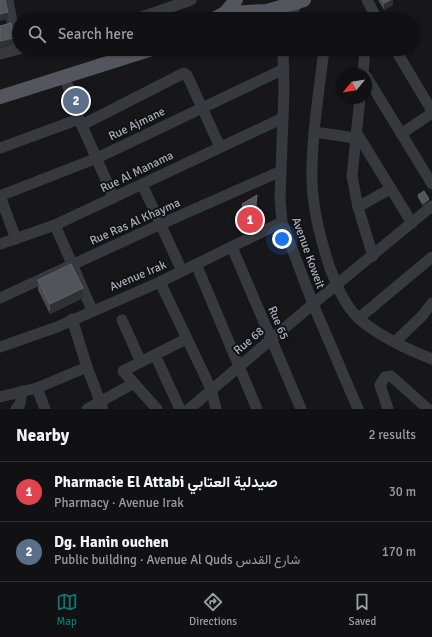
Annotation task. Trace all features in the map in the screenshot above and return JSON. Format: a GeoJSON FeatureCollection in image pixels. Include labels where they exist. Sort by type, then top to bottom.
{"type":"FeatureCollection","features":[{"type":"Feature","properties":{"kind":"main road"},"geometry":{"type":"LineString","coordinates":[[223,12],[236,0]]}},
{"type":"Feature","properties":{"kind":"main road"},"geometry":{"type":"LineString","coordinates":[[251,12],[267,10],[299,1]]}},
{"type":"Feature","properties":{"kind":"main road"},"geometry":{"type":"LineString","coordinates":[[0,96],[65,78],[131,56]]}},
{"type":"Feature","properties":{"kind":"street"},"geometry":{"type":"LineString","coordinates":[[8,0],[12,20]]}},
{"type":"Feature","properties":{"kind":"street"},"geometry":{"type":"LineString","coordinates":[[156,12],[191,0]]}},
{"type":"Feature","properties":{"kind":"street"},"geometry":{"type":"LineString","coordinates":[[367,0],[373,12]]}},
{"type":"Feature","properties":{"kind":"street"},"geometry":{"type":"LineString","coordinates":[[293,12],[299,1]]}},
{"type":"Feature","properties":{"kind":"street"},"geometry":{"type":"LineString","coordinates":[[0,54],[12,51]]}},
{"type":"Feature","properties":{"kind":"street","name":"Avenue Koweit"},"geometry":{"type":"LineString","coordinates":[[283,56],[280,198],[282,222],[313,304],[358,409]]}},
{"type":"Feature","properties":{"kind":"street"},"geometry":{"type":"LineString","coordinates":[[323,56],[314,132],[312,183],[315,209],[332,289],[359,318],[395,342],[432,359]]}},
{"type":"Feature","properties":{"kind":"street"},"geometry":{"type":"LineString","coordinates":[[364,68],[365,56]]}},
{"type":"Feature","properties":{"kind":"street"},"geometry":{"type":"LineString","coordinates":[[399,56],[432,112],[402,134]]}},
{"type":"Feature","properties":{"kind":"street","name":"Rue Ajmane"},"geometry":{"type":"LineString","coordinates":[[0,196],[97,158],[284,69]]}},
{"type":"Feature","properties":{"kind":"street"},"geometry":{"type":"LineString","coordinates":[[0,148],[80,122],[184,73],[187,75],[220,147]]}},
{"type":"Feature","properties":{"kind":"street"},"geometry":{"type":"LineString","coordinates":[[65,78],[80,122],[114,198]]}},
{"type":"Feature","properties":{"kind":"street"},"geometry":{"type":"LineString","coordinates":[[372,87],[432,184]]}},
{"type":"Feature","properties":{"kind":"street"},"geometry":{"type":"LineString","coordinates":[[359,104],[352,176],[358,208],[373,256]]}},
{"type":"Feature","properties":{"kind":"street","name":"Rue Al Manama"},"geometry":{"type":"LineString","coordinates":[[0,244],[54,225],[283,118]]}},
{"type":"Feature","properties":{"kind":"street"},"geometry":{"type":"LineString","coordinates":[[314,132],[355,135]]}},
{"type":"Feature","properties":{"kind":"street"},"geometry":{"type":"LineString","coordinates":[[355,135],[412,223]]}},
{"type":"Feature","properties":{"kind":"street","name":"Rue Ras Al Khayma"},"geometry":{"type":"LineString","coordinates":[[0,298],[281,171]]}},
{"type":"Feature","properties":{"kind":"street"},"geometry":{"type":"LineString","coordinates":[[142,184],[182,271]]}},
{"type":"Feature","properties":{"kind":"street"},"geometry":{"type":"LineString","coordinates":[[358,208],[390,189]]}},
{"type":"Feature","properties":{"kind":"street"},"geometry":{"type":"LineString","coordinates":[[0,196],[16,239]]}},
{"type":"Feature","properties":{"kind":"street","name":"Rue 68"},"geometry":{"type":"LineString","coordinates":[[189,409],[211,389],[432,206]]}},
{"type":"Feature","properties":{"kind":"street","name":"Avenue Irak"},"geometry":{"type":"LineString","coordinates":[[0,347],[72,320],[92,310],[160,282],[282,222]]}},
{"type":"Feature","properties":{"kind":"street"},"geometry":{"type":"LineString","coordinates":[[54,225],[92,310]]}},
{"type":"Feature","properties":{"kind":"street","name":"Rue 65"},"geometry":{"type":"LineString","coordinates":[[232,247],[301,409]]}},
{"type":"Feature","properties":{"kind":"street"},"geometry":{"type":"LineString","coordinates":[[359,318],[432,257]]}},
{"type":"Feature","properties":{"kind":"street"},"geometry":{"type":"LineString","coordinates":[[196,264],[257,409]]}},
{"type":"Feature","properties":{"kind":"street"},"geometry":{"type":"LineString","coordinates":[[160,282],[211,389],[216,409]]}},
{"type":"Feature","properties":{"kind":"street"},"geometry":{"type":"LineString","coordinates":[[395,342],[422,316],[432,303]]}},
{"type":"Feature","properties":{"kind":"street"},"geometry":{"type":"LineString","coordinates":[[72,320],[101,406]]}},
{"type":"Feature","properties":{"kind":"street"},"geometry":{"type":"LineString","coordinates":[[122,320],[141,362]]}},
{"type":"Feature","properties":{"kind":"street"},"geometry":{"type":"LineString","coordinates":[[153,408],[123,371],[186,339]]}},
{"type":"Feature","properties":{"kind":"street"},"geometry":{"type":"LineString","coordinates":[[155,356],[180,409]]}},
{"type":"Feature","properties":{"kind":"street"},"geometry":{"type":"LineString","coordinates":[[0,397],[37,388],[87,367]]}},
{"type":"Feature","properties":{"kind":"street"},"geometry":{"type":"LineString","coordinates":[[388,409],[380,385],[385,377],[391,376],[428,409]]}},
{"type":"Feature","properties":{"kind":"street"},"geometry":{"type":"LineString","coordinates":[[87,409],[101,406],[134,383]]}},
{"type":"Feature","properties":{"kind":"street"},"geometry":{"type":"LineString","coordinates":[[37,388],[45,409]]}},
{"type":"Feature","properties":{"kind":"street"},"geometry":{"type":"LineString","coordinates":[[16,409],[20,404],[22,391]]}},
{"type":"Feature","properties":{"kind":"building"},"geometry":{"type":"Polygon","coordinates":[[[0,0],[5,0],[8,12],[0,14],[0,0]]]}},
{"type":"Feature","properties":{"kind":"building"},"geometry":{"type":"Polygon","coordinates":[[[382,0],[390,0],[384,3],[382,0]]]}},
{"type":"Feature","properties":{"kind":"building"},"geometry":{"type":"Polygon","coordinates":[[[11,23],[12,38],[0,41],[0,26],[11,23]]]}},
{"type":"Feature","properties":{"kind":"building"},"geometry":{"type":"Polygon","coordinates":[[[424,191],[429,199],[423,203],[418,195],[424,191]]]}},
{"type":"Feature","properties":{"kind":"building"},"geometry":{"type":"Polygon","coordinates":[[[257,195],[255,213],[247,217],[242,204],[257,195]]]}},
{"type":"Feature","properties":{"kind":"building"},"geometry":{"type":"Polygon","coordinates":[[[71,264],[83,288],[50,304],[38,280],[71,264]]]}},
{"type":"Feature","properties":{"kind":"place","name":"Dg. Hanin ouchen"},"geometry":{"type":"Point","coordinates":[76,101]}},
{"type":"Feature","properties":{"kind":"place","name":"Pharmacie El Attabi صيدلية العتابي"},"geometry":{"type":"Point","coordinates":[250,220]}}]}
